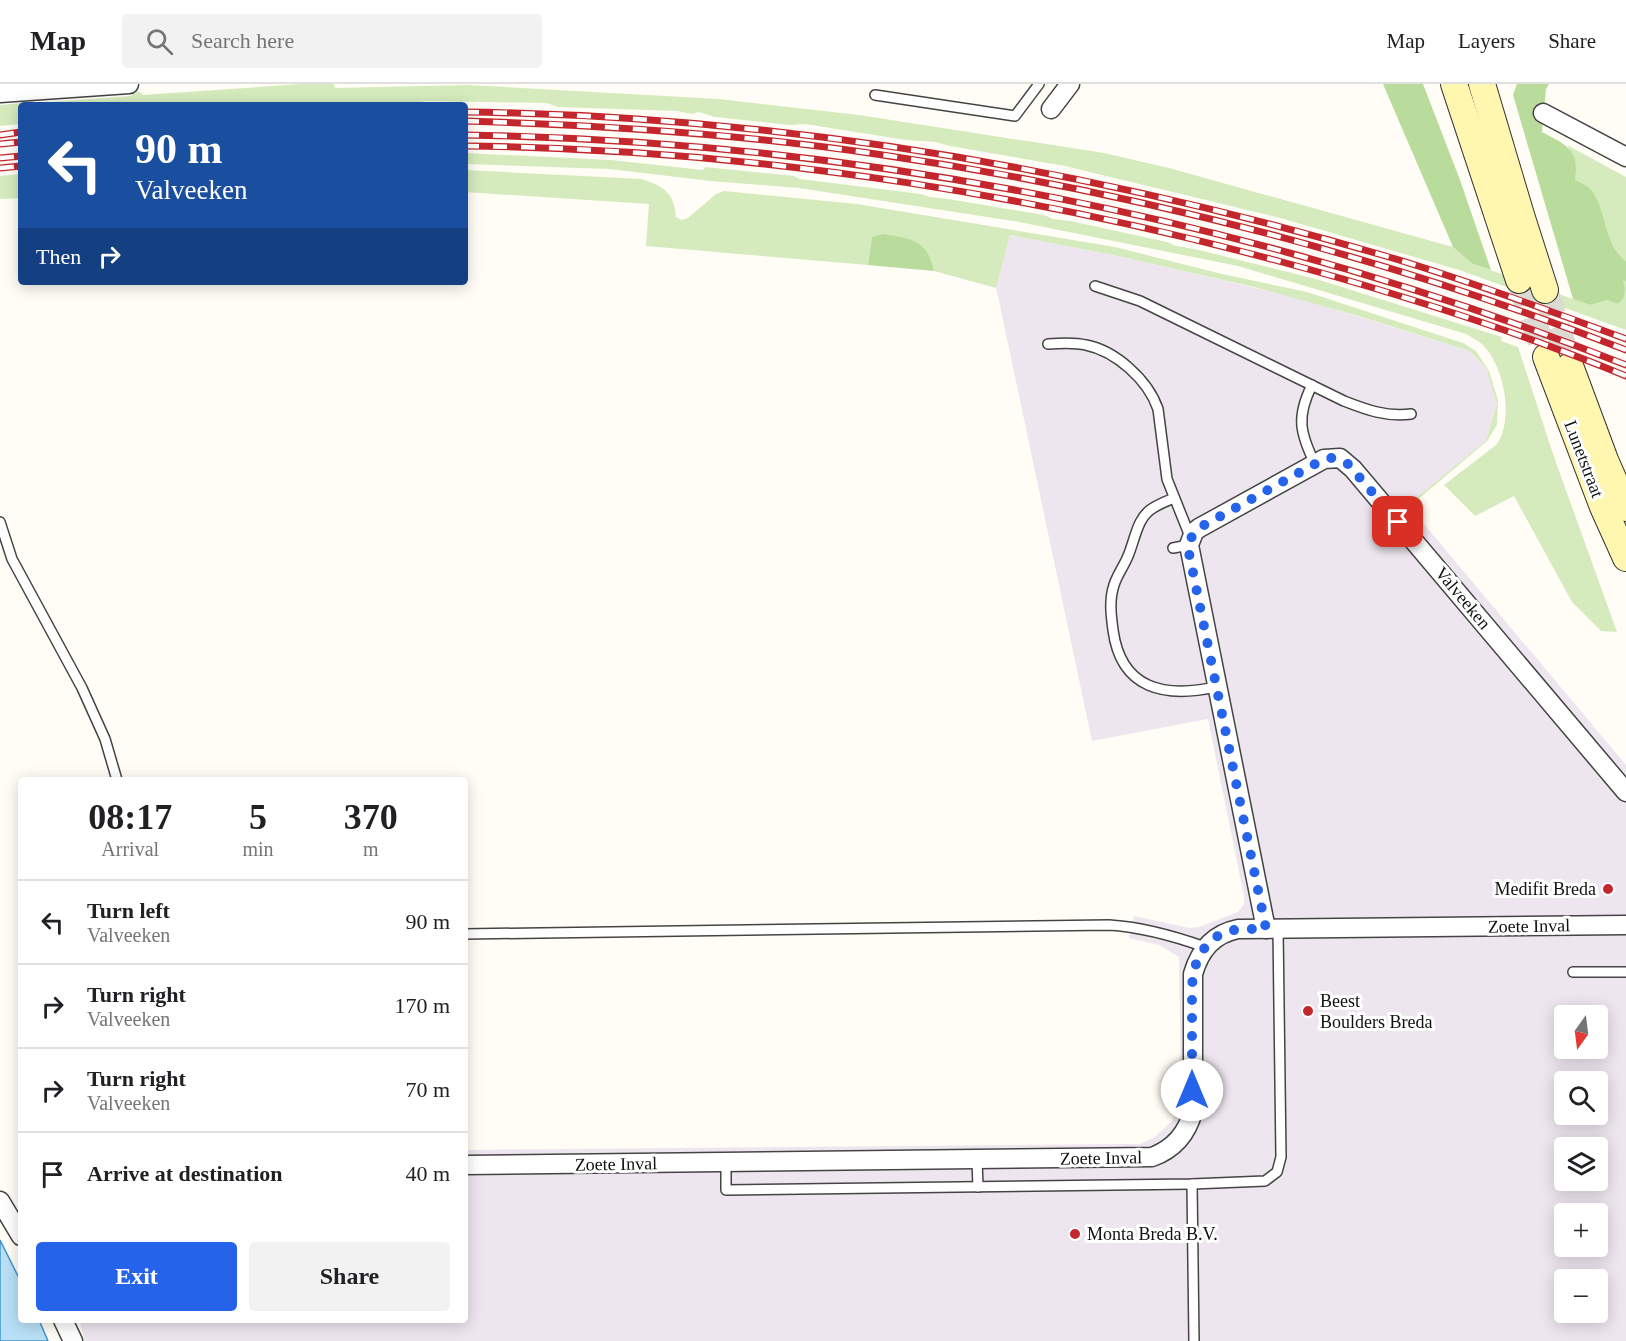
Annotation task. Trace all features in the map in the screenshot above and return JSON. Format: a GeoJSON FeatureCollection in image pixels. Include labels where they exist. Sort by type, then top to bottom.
{"type":"FeatureCollection","features":[{"type":"Feature","properties":{"kind":"main road"},"geometry":{"type":"LineString","coordinates":[[1454,84],[1519,280]]}},
{"type":"Feature","properties":{"kind":"main road"},"geometry":{"type":"LineString","coordinates":[[1482,84],[1545,290]]}},
{"type":"Feature","properties":{"kind":"main road","name":"Lunetstraat"},"geometry":{"type":"LineString","coordinates":[[1546,357],[1603,507],[1626,558]]}},
{"type":"Feature","properties":{"kind":"main road","name":"Lunetstraat"},"geometry":{"type":"LineString","coordinates":[[1570,366],[1605,460],[1626,508]]}},
{"type":"Feature","properties":{"kind":"street"},"geometry":{"type":"LineString","coordinates":[[0,93],[129,84]]}},
{"type":"Feature","properties":{"kind":"street"},"geometry":{"type":"LineString","coordinates":[[1052,109],[1070,84]]}},
{"type":"Feature","properties":{"kind":"street"},"geometry":{"type":"LineString","coordinates":[[1543,112],[1626,157]]}},
{"type":"Feature","properties":{"kind":"street","name":"Valveeken"},"geometry":{"type":"LineString","coordinates":[[1184,544],[1199,528],[1315,464],[1332,458],[1340,459],[1353,469],[1626,792]]}},
{"type":"Feature","properties":{"kind":"street"},"geometry":{"type":"LineString","coordinates":[[1184,544],[1272,929]]}},
{"type":"Feature","properties":{"kind":"street","name":"Zoete Inval"},"geometry":{"type":"LineString","coordinates":[[468,1165],[1142,1158],[1162,1153],[1176,1143],[1186,1129],[1193,1111],[1192,984],[1196,964],[1205,947],[1228,931],[1626,925]]}},
{"type":"Feature","properties":{"kind":"street"},"geometry":{"type":"LineString","coordinates":[[10,1206],[18,1228]]}},
{"type":"Feature","properties":{"kind":"street"},"geometry":{"type":"LineString","coordinates":[[64,1323],[73,1341]]}},
{"type":"Feature","properties":{"kind":"lane"},"geometry":{"type":"LineString","coordinates":[[875,95],[1015,116],[1039,84]]}},
{"type":"Feature","properties":{"kind":"lane"},"geometry":{"type":"LineString","coordinates":[[1095,286],[1140,301],[1344,401],[1372,412],[1395,416],[1411,414]]}},
{"type":"Feature","properties":{"kind":"lane"},"geometry":{"type":"LineString","coordinates":[[1048,344],[1086,345],[1100,350],[1131,371],[1154,398],[1158,409],[1163,458],[1184,544]]}},
{"type":"Feature","properties":{"kind":"lane"},"geometry":{"type":"LineString","coordinates":[[1312,385],[1301,411],[1301,429],[1315,464]]}},
{"type":"Feature","properties":{"kind":"lane"},"geometry":{"type":"LineString","coordinates":[[1174,498],[1152,508],[1144,516],[1132,548],[1115,582],[1111,606],[1114,637],[1119,655],[1127,669],[1143,684],[1152,688],[1177,691],[1216,687]]}},
{"type":"Feature","properties":{"kind":"lane"},"geometry":{"type":"LineString","coordinates":[[0,522],[12,559],[82,688],[105,739],[116,777]]}},
{"type":"Feature","properties":{"kind":"lane"},"geometry":{"type":"LineString","coordinates":[[468,934],[1109,925],[1131,926],[1205,947]]}},
{"type":"Feature","properties":{"kind":"lane"},"geometry":{"type":"LineString","coordinates":[[726,1162],[726,1190],[1265,1181],[1274,1176],[1279,1168],[1281,1156],[1272,929]]}},
{"type":"Feature","properties":{"kind":"lane"},"geometry":{"type":"LineString","coordinates":[[1573,972],[1626,972]]}},
{"type":"Feature","properties":{"kind":"lane"},"geometry":{"type":"LineString","coordinates":[[977,1160],[978,1187]]}},
{"type":"Feature","properties":{"kind":"lane"},"geometry":{"type":"LineString","coordinates":[[1192,1184],[1194,1341]]}},
{"type":"Feature","properties":{"kind":"shaded area"},"geometry":{"type":"Polygon","coordinates":[[[1010,235],[1113,255],[1295,297],[1470,351],[1486,368],[1497,404],[1486,440],[1408,505],[1626,765],[1626,1341],[85,1341],[80,1323],[468,1323],[468,1150],[1140,1144],[1155,1137],[1172,1121],[1181,1100],[1179,957],[1159,945],[1129,938],[1134,916],[1189,928],[1199,927],[1238,912],[1244,904],[1208,719],[1092,741],[996,287],[1010,235]]]}},
{"type":"Feature","properties":{"kind":"green space"},"geometry":{"type":"Polygon","coordinates":[[[301,84],[334,84],[335,88],[469,85],[719,99],[859,115],[1104,153],[1169,168],[1453,247],[1473,264],[1590,305],[1607,300],[1618,304],[1621,302],[1624,290],[1623,279],[1626,282],[1626,330],[1459,270],[1284,219],[1065,166],[936,142],[906,140],[805,124],[790,125],[715,117],[699,112],[692,114],[677,111],[558,107],[546,103],[49,102],[131,96],[137,90],[143,95],[301,84]]]}},
{"type":"Feature","properties":{"kind":"green space"},"geometry":{"type":"Polygon","coordinates":[[[1383,84],[1423,84],[1491,270],[1473,264],[1453,247],[1383,84]]]}},
{"type":"Feature","properties":{"kind":"green space"},"geometry":{"type":"Polygon","coordinates":[[[1517,84],[1549,84],[1546,89],[1542,132],[1564,145],[1573,155],[1575,180],[1588,187],[1594,194],[1610,239],[1619,255],[1626,261],[1626,282],[1623,280],[1625,294],[1618,304],[1607,300],[1590,305],[1573,299],[1513,95],[1517,84]]]}},
{"type":"Feature","properties":{"kind":"green space"},"geometry":{"type":"Polygon","coordinates":[[[27,98],[34,102],[24,102],[27,98]]]}},
{"type":"Feature","properties":{"kind":"green space"},"geometry":{"type":"Polygon","coordinates":[[[18,103],[18,124],[0,126],[0,105],[18,103]]]}},
{"type":"Feature","properties":{"kind":"green space"},"geometry":{"type":"Polygon","coordinates":[[[1567,145],[1626,177],[1626,261],[1611,243],[1595,197],[1575,180],[1575,162],[1567,145]]]}},
{"type":"Feature","properties":{"kind":"green space"},"geometry":{"type":"Polygon","coordinates":[[[468,153],[611,160],[703,170],[705,167],[794,176],[800,179],[921,194],[1044,215],[1053,219],[1167,242],[1316,279],[1502,337],[1501,341],[1518,347],[1554,457],[1617,632],[1601,631],[1572,602],[1514,496],[1475,516],[1444,485],[1496,445],[1505,422],[1504,393],[1496,365],[1482,344],[1466,334],[1238,266],[1019,222],[799,188],[609,169],[468,164],[468,153]]]}},
{"type":"Feature","properties":{"kind":"green space"},"geometry":{"type":"Polygon","coordinates":[[[468,170],[642,179],[662,188],[670,196],[676,217],[682,220],[688,218],[716,194],[724,191],[857,204],[1115,247],[1222,274],[1307,292],[1463,343],[1476,351],[1489,371],[1498,400],[1497,425],[1487,441],[1409,507],[1408,505],[1486,440],[1497,404],[1486,368],[1470,351],[1258,288],[1113,255],[1010,235],[996,288],[934,271],[926,250],[912,240],[872,237],[868,265],[646,246],[649,204],[468,192],[468,170]]]}},
{"type":"Feature","properties":{"kind":"green space"},"geometry":{"type":"Polygon","coordinates":[[[18,174],[18,198],[0,199],[0,176],[18,174]]]}},
{"type":"Feature","properties":{"kind":"green space"},"geometry":{"type":"Polygon","coordinates":[[[883,234],[917,242],[927,252],[934,271],[868,265],[872,237],[883,234]]]}},
{"type":"Feature","properties":{"kind":"water"},"geometry":{"type":"Polygon","coordinates":[[[0,1240],[18,1276],[18,1323],[40,1323],[48,1341],[0,1341],[0,1240]]]}},
{"type":"Feature","properties":{"kind":"tunnel"},"geometry":{"type":"LineString","coordinates":[[1519,280],[1546,357]]}},
{"type":"Feature","properties":{"kind":"tunnel"},"geometry":{"type":"LineString","coordinates":[[1545,290],[1570,366]]}},
{"type":"Feature","properties":{"kind":"railway"},"geometry":{"type":"LineString","coordinates":[[468,112],[582,116],[699,124],[816,136],[932,153],[1047,174],[1162,198],[1389,257],[1479,286],[1626,339]]}},
{"type":"Feature","properties":{"kind":"railway"},"geometry":{"type":"LineString","coordinates":[[468,121],[619,128],[774,141],[972,169],[1067,187],[1162,207],[1350,256],[1535,316],[1626,350]]}},
{"type":"Feature","properties":{"kind":"railway"},"geometry":{"type":"LineString","coordinates":[[0,135],[18,132]]}},
{"type":"Feature","properties":{"kind":"railway"},"geometry":{"type":"LineString","coordinates":[[468,135],[613,141],[761,153],[909,172],[1056,198],[1201,230],[1345,269],[1487,314],[1626,365]]}},
{"type":"Feature","properties":{"kind":"railway"},"geometry":{"type":"LineString","coordinates":[[0,144],[18,142]]}},
{"type":"Feature","properties":{"kind":"railway"},"geometry":{"type":"LineString","coordinates":[[468,146],[576,149],[798,168],[908,183],[1018,202],[1128,224],[1343,279],[1486,324],[1626,376]]}},
{"type":"Feature","properties":{"kind":"railway"},"geometry":{"type":"LineString","coordinates":[[0,158],[18,156]]}},
{"type":"Feature","properties":{"kind":"railway"},"geometry":{"type":"LineString","coordinates":[[0,168],[18,166]]}},
{"type":"Feature","properties":{"kind":"place","name":"Medifit Breda"},"geometry":{"type":"Point","coordinates":[1608,889]}},
{"type":"Feature","properties":{"kind":"place","name":"Beest Boulders Breda"},"geometry":{"type":"Point","coordinates":[1308,1011]}},
{"type":"Feature","properties":{"kind":"place","name":"Monta Breda B.V."},"geometry":{"type":"Point","coordinates":[1075,1234]}},
{"type":"Feature","properties":{"kind":"route"},"geometry":{"type":"LineString","coordinates":[[1192,1090],[1192,984],[1200,955],[1205,947],[1220,934],[1238,929],[1266,929],[1189,553],[1191,538],[1199,528],[1324,459],[1332,458],[1347,463],[1398,522]]}}]}
